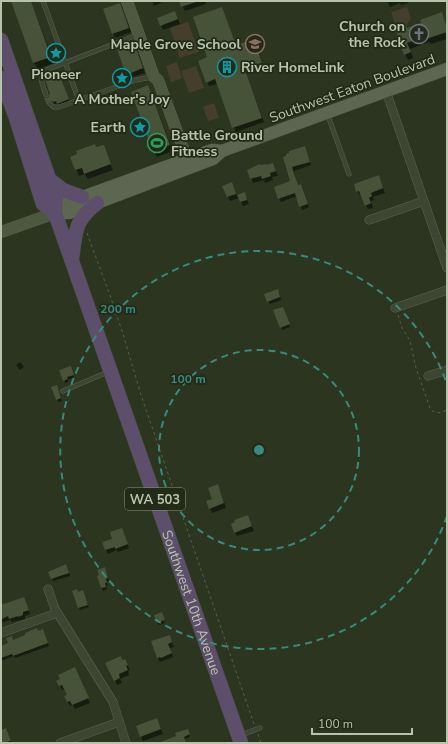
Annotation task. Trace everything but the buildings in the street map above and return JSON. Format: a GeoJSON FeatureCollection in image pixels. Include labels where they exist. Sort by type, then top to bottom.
{"type":"FeatureCollection","features":[{"type":"Feature","properties":{"kind":"highway","name":"Southwest 10th Avenue"},"geometry":{"type":"LineString","coordinates":[[1,40],[56,199],[55,213],[240,739]]}},
{"type":"Feature","properties":{"kind":"highway","name":"Southwest 10th Avenue"},"geometry":{"type":"LineString","coordinates":[[1,78],[44,204],[55,213]]}},
{"type":"Feature","properties":{"kind":"highway"},"geometry":{"type":"LineString","coordinates":[[50,180],[68,193],[82,197]]}},
{"type":"Feature","properties":{"kind":"highway"},"geometry":{"type":"LineString","coordinates":[[72,262],[75,234],[80,220],[86,212],[97,203]]}},
{"type":"Feature","properties":{"kind":"main road","name":"Southwest Eaton Boulevard"},"geometry":{"type":"LineString","coordinates":[[55,213],[69,212],[97,203],[213,159],[222,151],[447,70]]}},
{"type":"Feature","properties":{"kind":"main road","name":"Southwest Eaton Boulevard"},"geometry":{"type":"LineString","coordinates":[[55,213],[66,203],[82,197],[212,150],[222,151]]}},
{"type":"Feature","properties":{"kind":"main road"},"geometry":{"type":"LineString","coordinates":[[158,179],[169,170],[184,165],[183,160]]}},
{"type":"Feature","properties":{"kind":"street"},"geometry":{"type":"LineString","coordinates":[[127,1],[154,77],[158,80],[183,160]]}},
{"type":"Feature","properties":{"kind":"street"},"geometry":{"type":"LineString","coordinates":[[386,92],[447,268]]}},
{"type":"Feature","properties":{"kind":"street"},"geometry":{"type":"LineString","coordinates":[[369,220],[424,201]]}},
{"type":"Feature","properties":{"kind":"street","name":"Southwest Eaton Boulevard"},"geometry":{"type":"LineString","coordinates":[[1,232],[55,213]]}},
{"type":"Feature","properties":{"kind":"street"},"geometry":{"type":"LineString","coordinates":[[395,308],[447,290]]}},
{"type":"Feature","properties":{"kind":"street"},"geometry":{"type":"LineString","coordinates":[[428,376],[447,370]]}},
{"type":"Feature","properties":{"kind":"street"},"geometry":{"type":"LineString","coordinates":[[48,588],[58,613],[113,702],[126,743]]}},
{"type":"Feature","properties":{"kind":"street"},"geometry":{"type":"LineString","coordinates":[[1,633],[58,613]]}},
{"type":"Feature","properties":{"kind":"street"},"geometry":{"type":"LineString","coordinates":[[60,743],[119,722]]}},
{"type":"Feature","properties":{"kind":"lane"},"geometry":{"type":"LineString","coordinates":[[43,1],[80,101]]}},
{"type":"Feature","properties":{"kind":"lane"},"geometry":{"type":"LineString","coordinates":[[46,95],[41,80],[46,70],[139,34]]}},
{"type":"Feature","properties":{"kind":"lane"},"geometry":{"type":"LineString","coordinates":[[50,104],[54,108],[59,107],[80,101],[136,80],[154,77]]}},
{"type":"Feature","properties":{"kind":"lane"},"geometry":{"type":"LineString","coordinates":[[326,113],[349,174]]}},
{"type":"Feature","properties":{"kind":"lane"},"geometry":{"type":"LineString","coordinates":[[62,391],[110,371]]}},
{"type":"Feature","properties":{"kind":"lane"},"geometry":{"type":"LineString","coordinates":[[240,739],[258,729]]}},
{"type":"Feature","properties":{"kind":"path"},"geometry":{"type":"LineString","coordinates":[[80,220],[83,222],[111,298],[141,395],[258,729],[261,743]]}},
{"type":"Feature","properties":{"kind":"path"},"geometry":{"type":"LineString","coordinates":[[395,308],[402,328],[410,341],[416,368],[430,408],[433,412],[438,413],[447,410]]}},
{"type":"Feature","properties":{"kind":"shaded area"},"geometry":{"type":"Polygon","coordinates":[[[407,7],[411,19],[407,24],[396,27],[391,12],[407,7]]]}},
{"type":"Feature","properties":{"kind":"shaded area"},"geometry":{"type":"Polygon","coordinates":[[[188,22],[199,52],[180,58],[170,28],[188,22]]]}},
{"type":"Feature","properties":{"kind":"shaded area"},"geometry":{"type":"Polygon","coordinates":[[[177,62],[182,78],[171,82],[166,66],[177,62]]]}},
{"type":"Feature","properties":{"kind":"shaded area"},"geometry":{"type":"Polygon","coordinates":[[[196,66],[204,88],[189,93],[181,71],[196,66]]]}},
{"type":"Feature","properties":{"kind":"shaded area"},"geometry":{"type":"Polygon","coordinates":[[[214,103],[219,118],[208,121],[203,107],[214,103]]]}},
{"type":"Feature","properties":{"kind":"place","name":"Church on the Rock"},"geometry":{"type":"Point","coordinates":[419,34]}},
{"type":"Feature","properties":{"kind":"place","name":"Maple Grove School"},"geometry":{"type":"Point","coordinates":[255,44]}},
{"type":"Feature","properties":{"kind":"place","name":"Pioneer"},"geometry":{"type":"Point","coordinates":[56,53]}},
{"type":"Feature","properties":{"kind":"place","name":"River HomeLink"},"geometry":{"type":"Point","coordinates":[227,67]}},
{"type":"Feature","properties":{"kind":"place","name":"A Mother's Joy"},"geometry":{"type":"Point","coordinates":[122,78]}},
{"type":"Feature","properties":{"kind":"place","name":"Earth"},"geometry":{"type":"Point","coordinates":[140,127]}},
{"type":"Feature","properties":{"kind":"place","name":"Battle Ground Fitness"},"geometry":{"type":"Point","coordinates":[157,143]}}]}
